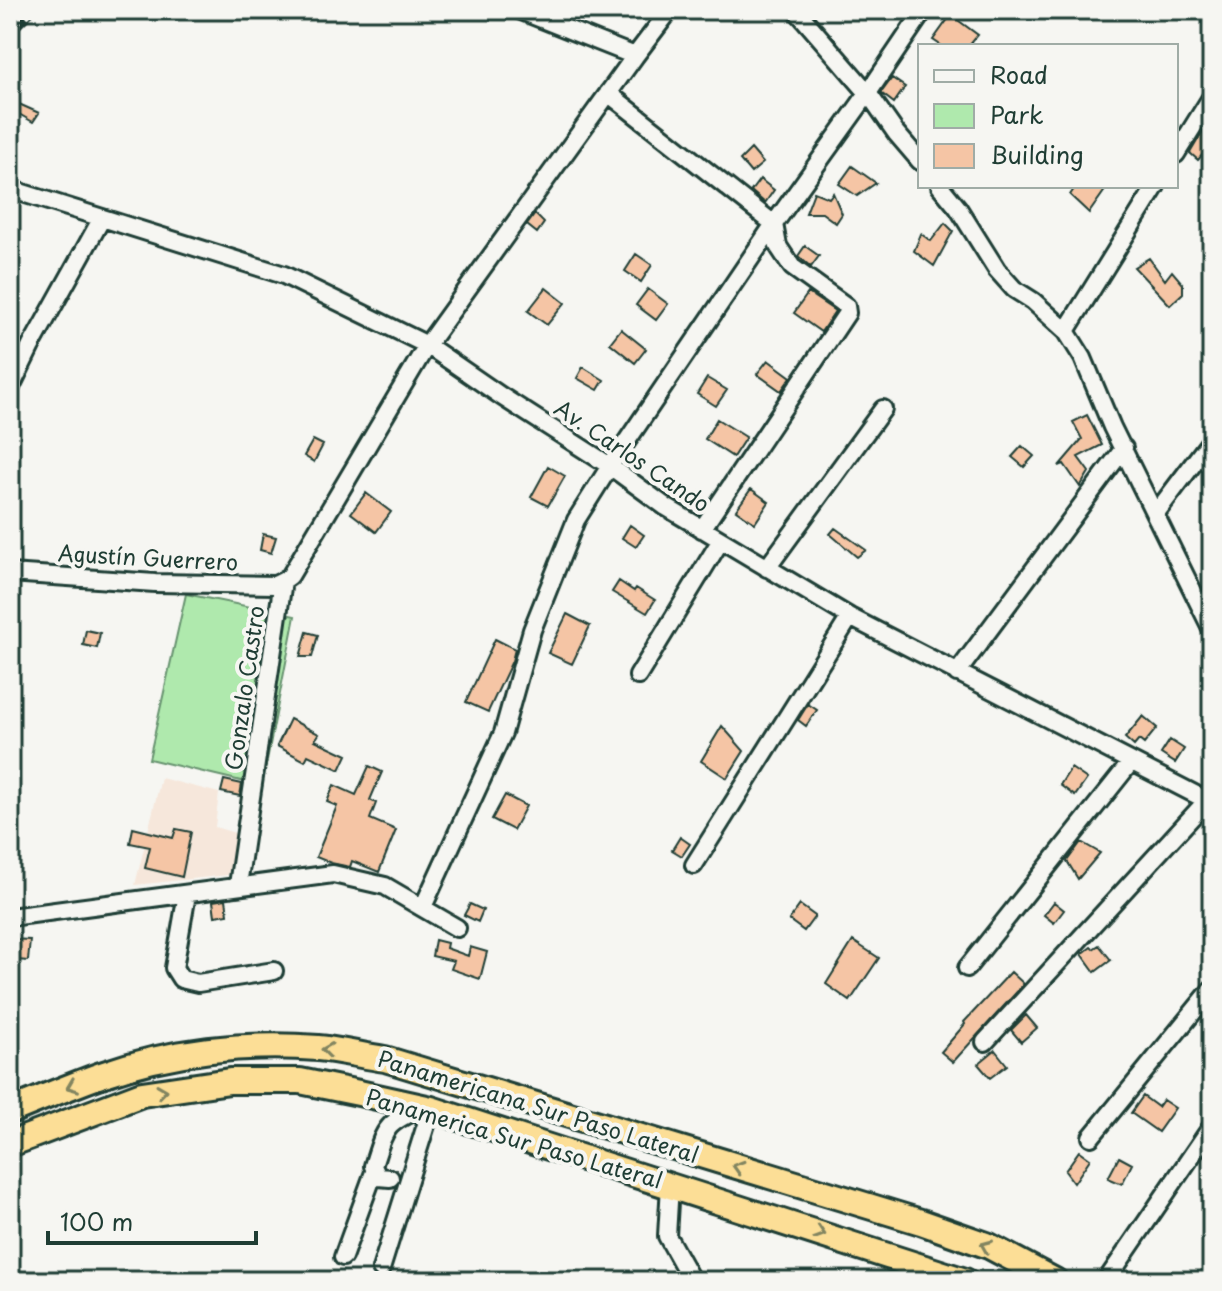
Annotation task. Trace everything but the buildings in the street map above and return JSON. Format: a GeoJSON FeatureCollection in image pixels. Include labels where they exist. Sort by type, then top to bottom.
{"type":"FeatureCollection","features":[{"type":"Feature","properties":{"kind":"highway","name":"Panamericana Sur Paso Lateral"},"geometry":{"type":"LineString","coordinates":[[10,1111],[102,1074],[160,1058],[250,1047],[320,1048],[385,1059],[921,1222],[989,1246],[1055,1281]]}},
{"type":"Feature","properties":{"kind":"highway","name":"Panamerica Sur Paso Lateral"},"geometry":{"type":"LineString","coordinates":[[10,1144],[142,1094],[230,1081],[300,1081],[427,1109],[965,1281]]}},
{"type":"Feature","properties":{"kind":"street"},"geometry":{"type":"LineString","coordinates":[[10,17],[17,10]]}},
{"type":"Feature","properties":{"kind":"street"},"geometry":{"type":"LineString","coordinates":[[519,10],[635,56]]}},
{"type":"Feature","properties":{"kind":"street","name":"Gonzalo Castro"},"geometry":{"type":"LineString","coordinates":[[238,885],[283,581],[290,576],[427,345],[670,10]]}},
{"type":"Feature","properties":{"kind":"street"},"geometry":{"type":"LineString","coordinates":[[796,10],[868,93],[918,159]]}},
{"type":"Feature","properties":{"kind":"street"},"geometry":{"type":"LineString","coordinates":[[423,907],[503,733],[532,630],[576,520],[774,224],[924,10]]}},
{"type":"Feature","properties":{"kind":"street"},"geometry":{"type":"LineString","coordinates":[[608,93],[774,224],[778,246],[792,267],[846,306],[847,313],[702,529]]}},
{"type":"Feature","properties":{"kind":"street"},"geometry":{"type":"LineString","coordinates":[[1178,151],[1212,96]]}},
{"type":"Feature","properties":{"kind":"street"},"geometry":{"type":"LineString","coordinates":[[942,188],[997,270],[1014,289],[1033,301],[1066,331],[1083,358],[1112,427],[1212,630]]}},
{"type":"Feature","properties":{"kind":"street"},"geometry":{"type":"LineString","coordinates":[[1066,331],[1155,188]]}},
{"type":"Feature","properties":{"kind":"street","name":"Av. Carlos Cando"},"geometry":{"type":"LineString","coordinates":[[10,189],[284,275],[427,345],[610,466],[666,507],[850,617],[1131,762],[1210,799]]}},
{"type":"Feature","properties":{"kind":"street"},"geometry":{"type":"LineString","coordinates":[[10,389],[102,218]]}},
{"type":"Feature","properties":{"kind":"street"},"geometry":{"type":"LineString","coordinates":[[767,568],[883,409]]}},
{"type":"Feature","properties":{"kind":"street"},"geometry":{"type":"LineString","coordinates":[[1156,513],[1212,439]]}},
{"type":"Feature","properties":{"kind":"street"},"geometry":{"type":"LineString","coordinates":[[957,673],[1124,448]]}},
{"type":"Feature","properties":{"kind":"street"},"geometry":{"type":"LineString","coordinates":[[638,676],[721,540]]}},
{"type":"Feature","properties":{"kind":"street","name":"Agustín Guerrero"},"geometry":{"type":"LineString","coordinates":[[10,573],[155,583],[275,585],[283,581]]}},
{"type":"Feature","properties":{"kind":"street"},"geometry":{"type":"LineString","coordinates":[[694,865],[850,617]]}},
{"type":"Feature","properties":{"kind":"street"},"geometry":{"type":"LineString","coordinates":[[967,968],[1131,762]]}},
{"type":"Feature","properties":{"kind":"street"},"geometry":{"type":"LineString","coordinates":[[985,1042],[1210,799]]}},
{"type":"Feature","properties":{"kind":"street"},"geometry":{"type":"LineString","coordinates":[[10,917],[333,874],[385,886],[457,928]]}},
{"type":"Feature","properties":{"kind":"street"},"geometry":{"type":"LineString","coordinates":[[187,894],[174,968],[181,979],[198,983],[274,971]]}},
{"type":"Feature","properties":{"kind":"street"},"geometry":{"type":"LineString","coordinates":[[1091,1137],[1212,989]]}},
{"type":"Feature","properties":{"kind":"street"},"geometry":{"type":"LineString","coordinates":[[343,1257],[382,1175],[373,1166],[383,1134],[407,1114],[427,1109]]}},
{"type":"Feature","properties":{"kind":"street"},"geometry":{"type":"LineString","coordinates":[[381,1269],[427,1109]]}},
{"type":"Feature","properties":{"kind":"street"},"geometry":{"type":"LineString","coordinates":[[1106,1281],[1212,1126]]}},
{"type":"Feature","properties":{"kind":"street"},"geometry":{"type":"LineString","coordinates":[[670,1185],[667,1236],[692,1281]]}},
{"type":"Feature","properties":{"kind":"shaded area"},"geometry":{"type":"Polygon","coordinates":[[[161,778],[219,793],[215,827],[238,834],[228,875],[135,885],[161,778]]]}},
{"type":"Feature","properties":{"kind":"green space"},"geometry":{"type":"Polygon","coordinates":[[[186,594],[295,616],[262,786],[149,759],[186,594]]]}},
{"type":"Feature","properties":{"kind":"railway"},"geometry":{"type":"LineString","coordinates":[[10,34],[34,10]]}}]}
